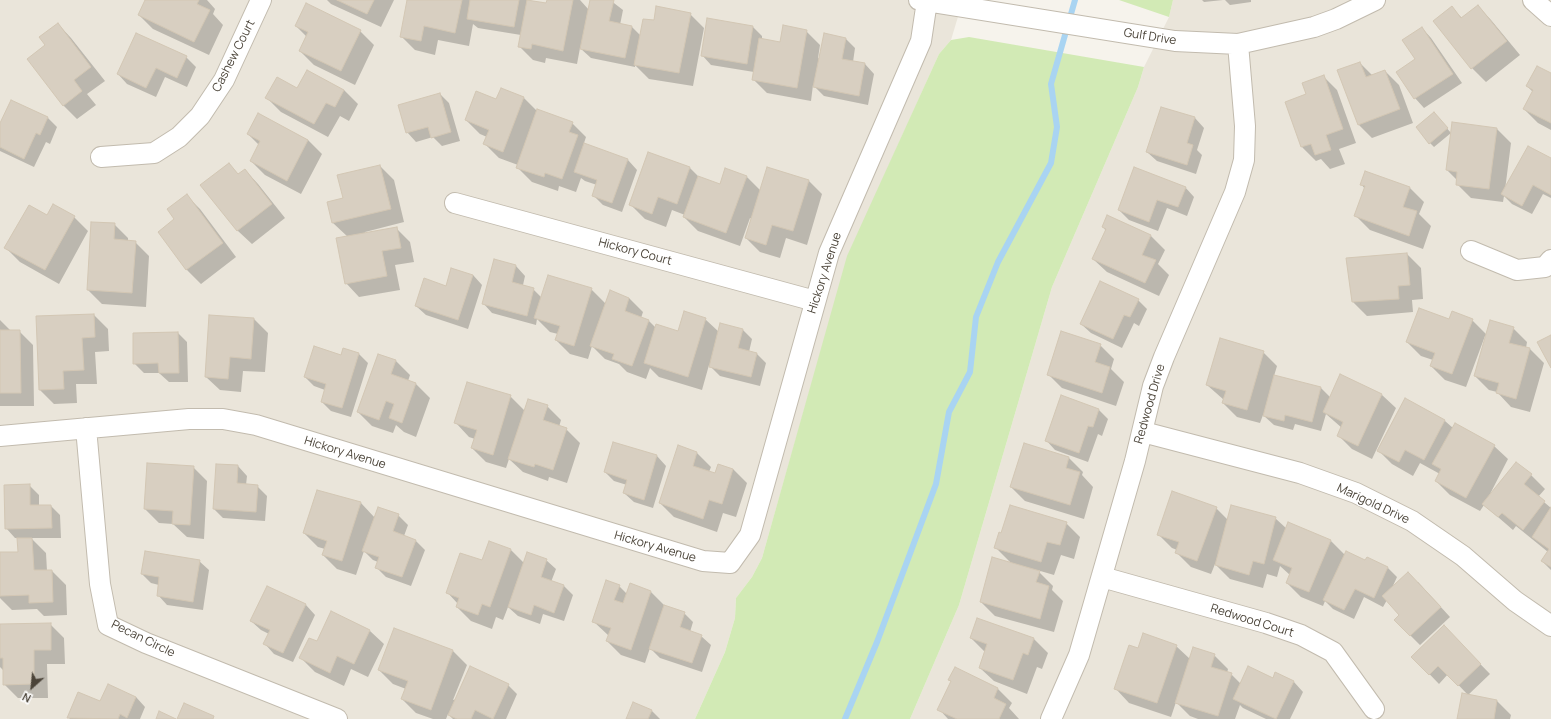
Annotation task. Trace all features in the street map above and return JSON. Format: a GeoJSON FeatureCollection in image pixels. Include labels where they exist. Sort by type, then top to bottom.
{"type":"FeatureCollection","features":[{"type":"Feature","properties":{"kind":"street","name":"Cashew Court"},"geometry":{"type":"LineString","coordinates":[[101,157],[154,153],[179,137],[200,116],[224,80],[261,0]]}},
{"type":"Feature","properties":{"kind":"street","name":"Gulf Drive"},"geometry":{"type":"LineString","coordinates":[[923,1],[1175,42],[1238,44],[1314,28],[1375,0]]}},
{"type":"Feature","properties":{"kind":"street"},"geometry":{"type":"LineString","coordinates":[[1533,0],[1551,16]]}},
{"type":"Feature","properties":{"kind":"street","name":"Hickory Avenue"},"geometry":{"type":"LineString","coordinates":[[0,436],[189,419],[223,419],[256,425],[703,561],[730,563],[750,535],[829,253],[921,41],[923,1]]}},
{"type":"Feature","properties":{"kind":"street","name":"Redwood Drive"},"geometry":{"type":"LineString","coordinates":[[1051,719],[1079,655],[1102,577],[1154,386],[1164,357],[1235,192],[1244,160],[1245,126],[1238,44]]}},
{"type":"Feature","properties":{"kind":"street","name":"Hickory Court"},"geometry":{"type":"LineString","coordinates":[[455,203],[815,301]]}},
{"type":"Feature","properties":{"kind":"street"},"geometry":{"type":"LineString","coordinates":[[1471,251],[1517,270],[1545,266],[1551,260]]}},
{"type":"Feature","properties":{"kind":"street","name":"Pecan Circle"},"geometry":{"type":"LineString","coordinates":[[86,428],[100,584],[108,624],[146,643],[338,719]]}},
{"type":"Feature","properties":{"kind":"street","name":"Marigold Drive"},"geometry":{"type":"LineString","coordinates":[[1142,432],[1300,473],[1356,493],[1412,521],[1463,556],[1515,601],[1551,626]]}},
{"type":"Feature","properties":{"kind":"street","name":"Redwood Court"},"geometry":{"type":"LineString","coordinates":[[1102,577],[1266,623],[1301,635],[1333,652],[1374,709]]}},
{"type":"Feature","properties":{"kind":"shaded area"},"geometry":{"type":"Polygon","coordinates":[[[0,0],[963,0],[951,40],[939,54],[848,256],[762,558],[752,577],[736,598],[735,618],[725,652],[695,719],[0,719],[0,0]]]}},
{"type":"Feature","properties":{"kind":"shaded area"},"geometry":{"type":"Polygon","coordinates":[[[1173,0],[1551,0],[1551,719],[910,719],[959,605],[1052,287],[1138,87],[1144,67],[1169,17],[1173,0]]]}},
{"type":"Feature","properties":{"kind":"green space"},"geometry":{"type":"Polygon","coordinates":[[[1119,0],[1173,0],[1169,17],[1119,0]]]}},
{"type":"Feature","properties":{"kind":"green space"},"geometry":{"type":"Polygon","coordinates":[[[969,37],[1144,67],[1138,87],[1052,287],[959,605],[910,719],[695,719],[725,652],[735,618],[736,598],[752,577],[762,558],[847,256],[939,54],[951,40],[969,37]]]}},
{"type":"Feature","properties":{"kind":"building"},"geometry":{"type":"Polygon","coordinates":[[[145,0],[199,0],[197,4],[210,10],[194,42],[138,15],[145,0]]]}},
{"type":"Feature","properties":{"kind":"building"},"geometry":{"type":"Polygon","coordinates":[[[337,0],[374,0],[367,14],[337,0]]]}},
{"type":"Feature","properties":{"kind":"building"},"geometry":{"type":"Polygon","coordinates":[[[407,0],[462,0],[455,33],[424,26],[421,41],[400,37],[407,0]]]}},
{"type":"Feature","properties":{"kind":"building"},"geometry":{"type":"Polygon","coordinates":[[[470,0],[519,0],[514,27],[467,19],[470,0]]]}},
{"type":"Feature","properties":{"kind":"building"},"geometry":{"type":"Polygon","coordinates":[[[527,0],[546,3],[547,0],[573,0],[563,51],[532,44],[531,49],[518,47],[527,0]]]}},
{"type":"Feature","properties":{"kind":"building"},"geometry":{"type":"Polygon","coordinates":[[[590,0],[614,0],[609,21],[632,26],[625,58],[580,49],[590,0]]]}},
{"type":"Feature","properties":{"kind":"building"},"geometry":{"type":"Polygon","coordinates":[[[306,3],[361,30],[341,71],[299,51],[308,32],[295,26],[306,3]]]}},
{"type":"Feature","properties":{"kind":"building"},"geometry":{"type":"Polygon","coordinates":[[[1478,5],[1507,41],[1471,69],[1433,21],[1452,6],[1461,18],[1478,5]]]}},
{"type":"Feature","properties":{"kind":"building"},"geometry":{"type":"Polygon","coordinates":[[[656,6],[691,13],[679,73],[634,65],[643,19],[654,20],[656,6]]]}},
{"type":"Feature","properties":{"kind":"building"},"geometry":{"type":"Polygon","coordinates":[[[707,18],[753,26],[747,64],[701,56],[707,18]]]}},
{"type":"Feature","properties":{"kind":"building"},"geometry":{"type":"Polygon","coordinates":[[[58,23],[91,67],[74,80],[82,91],[63,106],[27,59],[45,45],[39,37],[58,23]]]}},
{"type":"Feature","properties":{"kind":"building"},"geometry":{"type":"Polygon","coordinates":[[[783,25],[807,30],[797,88],[752,80],[759,38],[780,42],[783,25]]]}},
{"type":"Feature","properties":{"kind":"building"},"geometry":{"type":"Polygon","coordinates":[[[1422,27],[1453,74],[1414,99],[1396,72],[1415,59],[1402,40],[1422,27]]]}},
{"type":"Feature","properties":{"kind":"building"},"geometry":{"type":"Polygon","coordinates":[[[136,33],[187,56],[177,78],[156,68],[146,88],[117,74],[136,33]]]}},
{"type":"Feature","properties":{"kind":"building"},"geometry":{"type":"Polygon","coordinates":[[[824,33],[846,38],[842,59],[865,63],[859,96],[813,87],[824,33]]]}},
{"type":"Feature","properties":{"kind":"building"},"geometry":{"type":"Polygon","coordinates":[[[1360,62],[1366,77],[1385,70],[1400,109],[1358,125],[1337,70],[1360,62]]]}},
{"type":"Feature","properties":{"kind":"building"},"geometry":{"type":"Polygon","coordinates":[[[1537,66],[1551,73],[1551,123],[1523,109],[1533,90],[1526,86],[1537,66]]]}},
{"type":"Feature","properties":{"kind":"building"},"geometry":{"type":"Polygon","coordinates":[[[307,70],[344,90],[335,107],[326,103],[314,124],[265,98],[277,77],[297,88],[307,70]]]}},
{"type":"Feature","properties":{"kind":"building"},"geometry":{"type":"Polygon","coordinates":[[[1324,75],[1343,129],[1326,135],[1331,150],[1315,155],[1311,144],[1301,147],[1285,102],[1306,94],[1302,83],[1324,75]]]}},
{"type":"Feature","properties":{"kind":"building"},"geometry":{"type":"Polygon","coordinates":[[[501,88],[524,97],[503,152],[483,144],[489,130],[465,120],[476,91],[496,99],[501,88]]]}},
{"type":"Feature","properties":{"kind":"building"},"geometry":{"type":"Polygon","coordinates":[[[440,93],[451,132],[431,138],[428,127],[406,133],[398,105],[440,93]]]}},
{"type":"Feature","properties":{"kind":"building"},"geometry":{"type":"Polygon","coordinates":[[[11,100],[48,117],[40,135],[36,133],[24,159],[0,147],[0,123],[11,100]]]}},
{"type":"Feature","properties":{"kind":"building"},"geometry":{"type":"Polygon","coordinates":[[[1161,107],[1195,117],[1187,143],[1193,145],[1187,165],[1146,152],[1161,107]]]}},
{"type":"Feature","properties":{"kind":"building"},"geometry":{"type":"Polygon","coordinates":[[[537,109],[573,122],[569,132],[578,135],[562,179],[545,173],[544,177],[516,168],[537,109]]]}},
{"type":"Feature","properties":{"kind":"building"},"geometry":{"type":"Polygon","coordinates":[[[1434,112],[1448,128],[1429,144],[1416,127],[1434,112]]]}},
{"type":"Feature","properties":{"kind":"building"},"geometry":{"type":"Polygon","coordinates":[[[258,113],[308,140],[287,181],[250,161],[260,141],[247,134],[258,113]]]}},
{"type":"Feature","properties":{"kind":"building"},"geometry":{"type":"Polygon","coordinates":[[[1452,122],[1497,128],[1489,189],[1456,185],[1457,172],[1446,170],[1452,122]]]}},
{"type":"Feature","properties":{"kind":"building"},"geometry":{"type":"Polygon","coordinates":[[[584,143],[628,159],[612,203],[592,196],[597,180],[574,172],[584,143]]]}},
{"type":"Feature","properties":{"kind":"building"},"geometry":{"type":"Polygon","coordinates":[[[1528,146],[1551,158],[1551,195],[1533,185],[1522,206],[1501,194],[1528,146]]]}},
{"type":"Feature","properties":{"kind":"building"},"geometry":{"type":"Polygon","coordinates":[[[648,152],[690,167],[677,204],[658,197],[652,214],[629,205],[648,152]]]}},
{"type":"Feature","properties":{"kind":"building"},"geometry":{"type":"Polygon","coordinates":[[[229,163],[238,174],[245,169],[272,204],[237,231],[200,185],[229,163]]]}},
{"type":"Feature","properties":{"kind":"building"},"geometry":{"type":"Polygon","coordinates":[[[380,165],[391,209],[332,223],[327,202],[343,198],[337,175],[380,165]]]}},
{"type":"Feature","properties":{"kind":"building"},"geometry":{"type":"Polygon","coordinates":[[[767,167],[809,180],[793,231],[772,225],[766,245],[745,238],[767,167]]]}},
{"type":"Feature","properties":{"kind":"building"},"geometry":{"type":"Polygon","coordinates":[[[1134,167],[1186,187],[1178,207],[1157,200],[1149,222],[1118,210],[1134,167]]]}},
{"type":"Feature","properties":{"kind":"building"},"geometry":{"type":"Polygon","coordinates":[[[725,168],[747,176],[726,233],[683,217],[698,176],[720,184],[725,168]]]}},
{"type":"Feature","properties":{"kind":"building"},"geometry":{"type":"Polygon","coordinates":[[[1365,171],[1410,187],[1403,207],[1417,211],[1409,236],[1354,216],[1365,186],[1360,185],[1365,171]]]}},
{"type":"Feature","properties":{"kind":"building"},"geometry":{"type":"Polygon","coordinates":[[[187,194],[223,243],[186,270],[158,232],[174,219],[167,209],[187,194]]]}},
{"type":"Feature","properties":{"kind":"building"},"geometry":{"type":"Polygon","coordinates":[[[53,204],[75,216],[45,270],[4,248],[29,205],[47,215],[53,204]]]}},
{"type":"Feature","properties":{"kind":"building"},"geometry":{"type":"Polygon","coordinates":[[[1107,215],[1151,235],[1142,255],[1156,260],[1145,283],[1092,259],[1106,229],[1102,227],[1107,215]]]}},
{"type":"Feature","properties":{"kind":"building"},"geometry":{"type":"Polygon","coordinates":[[[91,222],[115,223],[114,239],[136,241],[132,293],[87,290],[91,222]]]}},
{"type":"Feature","properties":{"kind":"building"},"geometry":{"type":"Polygon","coordinates":[[[397,227],[401,248],[382,251],[387,276],[345,284],[336,238],[397,227]]]}},
{"type":"Feature","properties":{"kind":"building"},"geometry":{"type":"Polygon","coordinates":[[[1407,253],[1410,285],[1398,286],[1399,299],[1352,302],[1346,258],[1407,253]]]}},
{"type":"Feature","properties":{"kind":"building"},"geometry":{"type":"Polygon","coordinates":[[[494,259],[516,265],[512,282],[534,288],[527,316],[482,304],[494,259]]]}},
{"type":"Feature","properties":{"kind":"building"},"geometry":{"type":"Polygon","coordinates":[[[451,268],[473,275],[458,320],[415,306],[424,278],[446,286],[451,268]]]}},
{"type":"Feature","properties":{"kind":"building"},"geometry":{"type":"Polygon","coordinates":[[[548,275],[592,288],[574,346],[555,340],[560,326],[534,318],[548,275]]]}},
{"type":"Feature","properties":{"kind":"building"},"geometry":{"type":"Polygon","coordinates":[[[1100,281],[1139,299],[1130,317],[1124,315],[1113,339],[1080,324],[1100,281]]]}},
{"type":"Feature","properties":{"kind":"building"},"geometry":{"type":"Polygon","coordinates":[[[610,290],[629,298],[625,311],[649,320],[632,366],[612,359],[614,354],[590,346],[610,290]]]}},
{"type":"Feature","properties":{"kind":"building"},"geometry":{"type":"Polygon","coordinates":[[[1419,308],[1449,319],[1452,311],[1473,319],[1452,374],[1430,366],[1435,353],[1406,342],[1419,308]]]}},
{"type":"Feature","properties":{"kind":"building"},"geometry":{"type":"Polygon","coordinates":[[[684,311],[706,318],[688,377],[644,363],[656,324],[678,331],[684,311]]]}},
{"type":"Feature","properties":{"kind":"building"},"geometry":{"type":"Polygon","coordinates":[[[94,314],[95,337],[82,338],[84,370],[63,371],[64,389],[39,390],[36,316],[94,314]]]}},
{"type":"Feature","properties":{"kind":"building"},"geometry":{"type":"Polygon","coordinates":[[[209,315],[254,318],[251,359],[230,357],[228,379],[205,377],[209,315]]]}},
{"type":"Feature","properties":{"kind":"building"},"geometry":{"type":"Polygon","coordinates":[[[1490,320],[1514,327],[1509,343],[1530,348],[1516,399],[1496,393],[1499,383],[1474,376],[1490,320]]]}},
{"type":"Feature","properties":{"kind":"building"},"geometry":{"type":"Polygon","coordinates":[[[720,323],[743,329],[738,348],[757,353],[751,377],[709,367],[720,323]]]}},
{"type":"Feature","properties":{"kind":"building"},"geometry":{"type":"Polygon","coordinates":[[[0,330],[20,330],[21,393],[0,393],[0,330]]]}},
{"type":"Feature","properties":{"kind":"building"},"geometry":{"type":"Polygon","coordinates":[[[1061,331],[1101,344],[1095,362],[1110,367],[1102,393],[1047,375],[1061,331]]]}},
{"type":"Feature","properties":{"kind":"building"},"geometry":{"type":"Polygon","coordinates":[[[178,332],[179,373],[159,373],[158,363],[133,364],[133,333],[178,332]]]}},
{"type":"Feature","properties":{"kind":"building"},"geometry":{"type":"Polygon","coordinates":[[[1551,335],[1551,368],[1537,342],[1551,335]]]}},
{"type":"Feature","properties":{"kind":"building"},"geometry":{"type":"Polygon","coordinates":[[[1220,338],[1264,351],[1247,410],[1222,403],[1226,391],[1206,385],[1220,338]]]}},
{"type":"Feature","properties":{"kind":"building"},"geometry":{"type":"Polygon","coordinates":[[[314,346],[341,355],[343,348],[359,353],[342,408],[321,402],[326,384],[304,377],[314,346]]]}},
{"type":"Feature","properties":{"kind":"building"},"geometry":{"type":"Polygon","coordinates":[[[378,354],[396,360],[391,374],[416,383],[402,423],[389,418],[394,404],[386,401],[379,420],[357,412],[378,354]]]}},
{"type":"Feature","properties":{"kind":"building"},"geometry":{"type":"Polygon","coordinates":[[[1340,374],[1382,394],[1358,446],[1337,436],[1343,422],[1323,412],[1340,374]]]}},
{"type":"Feature","properties":{"kind":"building"},"geometry":{"type":"Polygon","coordinates":[[[1274,375],[1321,387],[1312,422],[1285,415],[1284,421],[1263,416],[1274,375]]]}},
{"type":"Feature","properties":{"kind":"building"},"geometry":{"type":"Polygon","coordinates":[[[467,382],[511,395],[493,455],[471,448],[477,430],[454,423],[467,382]]]}},
{"type":"Feature","properties":{"kind":"building"},"geometry":{"type":"Polygon","coordinates":[[[1061,395],[1099,409],[1093,427],[1088,426],[1079,453],[1045,441],[1061,395]]]}},
{"type":"Feature","properties":{"kind":"building"},"geometry":{"type":"Polygon","coordinates":[[[1405,398],[1445,420],[1424,460],[1405,450],[1399,462],[1377,451],[1405,398]]]}},
{"type":"Feature","properties":{"kind":"building"},"geometry":{"type":"Polygon","coordinates":[[[528,399],[548,405],[543,420],[567,428],[553,470],[535,464],[534,467],[508,459],[528,399]]]}},
{"type":"Feature","properties":{"kind":"building"},"geometry":{"type":"Polygon","coordinates":[[[1455,423],[1495,445],[1466,498],[1435,481],[1441,469],[1432,464],[1455,423]]]}},
{"type":"Feature","properties":{"kind":"building"},"geometry":{"type":"Polygon","coordinates":[[[613,442],[657,455],[644,500],[623,493],[627,480],[604,472],[613,442]]]}},
{"type":"Feature","properties":{"kind":"building"},"geometry":{"type":"Polygon","coordinates":[[[1024,443],[1069,457],[1066,468],[1080,472],[1070,505],[1010,487],[1024,443]]]}},
{"type":"Feature","properties":{"kind":"building"},"geometry":{"type":"Polygon","coordinates":[[[678,445],[697,452],[693,466],[715,473],[718,464],[733,469],[722,504],[709,500],[703,519],[659,503],[678,445]]]}},
{"type":"Feature","properties":{"kind":"building"},"geometry":{"type":"Polygon","coordinates":[[[1516,462],[1532,474],[1524,484],[1545,501],[1523,530],[1502,513],[1498,517],[1482,504],[1516,462]]]}},
{"type":"Feature","properties":{"kind":"building"},"geometry":{"type":"Polygon","coordinates":[[[147,463],[194,466],[190,525],[172,524],[173,511],[144,509],[147,463]]]}},
{"type":"Feature","properties":{"kind":"building"},"geometry":{"type":"Polygon","coordinates":[[[216,464],[238,465],[237,483],[258,485],[256,512],[213,509],[216,464]]]}},
{"type":"Feature","properties":{"kind":"building"},"geometry":{"type":"Polygon","coordinates":[[[30,484],[30,505],[51,505],[52,528],[5,529],[4,485],[30,484]]]}},
{"type":"Feature","properties":{"kind":"building"},"geometry":{"type":"Polygon","coordinates":[[[317,490],[361,502],[342,561],[322,555],[327,541],[303,533],[317,490]]]}},
{"type":"Feature","properties":{"kind":"building"},"geometry":{"type":"Polygon","coordinates":[[[1172,491],[1217,507],[1197,561],[1175,553],[1179,542],[1157,535],[1172,491]]]}},
{"type":"Feature","properties":{"kind":"building"},"geometry":{"type":"Polygon","coordinates":[[[1010,505],[1067,522],[1060,545],[1047,542],[1041,562],[994,548],[999,532],[1001,533],[1010,505]]]}},
{"type":"Feature","properties":{"kind":"building"},"geometry":{"type":"Polygon","coordinates":[[[1231,505],[1276,517],[1264,564],[1253,561],[1249,575],[1215,565],[1231,505]]]}},
{"type":"Feature","properties":{"kind":"building"},"geometry":{"type":"Polygon","coordinates":[[[378,507],[399,514],[393,531],[416,540],[402,577],[375,568],[379,557],[362,551],[378,507]]]}},
{"type":"Feature","properties":{"kind":"building"},"geometry":{"type":"Polygon","coordinates":[[[1551,507],[1551,567],[1541,561],[1549,549],[1532,537],[1551,507]]]}},
{"type":"Feature","properties":{"kind":"building"},"geometry":{"type":"Polygon","coordinates":[[[1288,522],[1331,540],[1309,592],[1286,583],[1292,568],[1273,560],[1288,522]]]}},
{"type":"Feature","properties":{"kind":"building"},"geometry":{"type":"Polygon","coordinates":[[[17,538],[32,538],[34,570],[52,570],[53,602],[29,603],[29,595],[0,596],[0,552],[18,552],[17,538]]]}},
{"type":"Feature","properties":{"kind":"building"},"geometry":{"type":"Polygon","coordinates":[[[489,541],[511,549],[490,607],[482,604],[478,615],[456,607],[459,598],[446,593],[460,553],[482,560],[489,541]]]}},
{"type":"Feature","properties":{"kind":"building"},"geometry":{"type":"Polygon","coordinates":[[[145,551],[200,560],[193,602],[157,596],[159,577],[141,574],[145,551]]]}},
{"type":"Feature","properties":{"kind":"building"},"geometry":{"type":"Polygon","coordinates":[[[1346,551],[1365,560],[1367,557],[1388,567],[1374,598],[1355,589],[1344,610],[1323,600],[1346,551]]]}},
{"type":"Feature","properties":{"kind":"building"},"geometry":{"type":"Polygon","coordinates":[[[527,552],[547,559],[541,577],[564,585],[554,613],[534,605],[531,615],[508,607],[527,552]]]}},
{"type":"Feature","properties":{"kind":"building"},"geometry":{"type":"Polygon","coordinates":[[[992,557],[1040,571],[1036,582],[1049,586],[1040,619],[980,602],[992,557]]]}},
{"type":"Feature","properties":{"kind":"building"},"geometry":{"type":"Polygon","coordinates":[[[1408,572],[1441,607],[1410,636],[1394,620],[1399,615],[1382,596],[1408,572]]]}},
{"type":"Feature","properties":{"kind":"building"},"geometry":{"type":"Polygon","coordinates":[[[606,580],[620,585],[614,600],[623,603],[630,583],[651,591],[631,650],[606,641],[611,628],[592,622],[606,580]]]}},
{"type":"Feature","properties":{"kind":"building"},"geometry":{"type":"Polygon","coordinates":[[[267,586],[306,604],[283,653],[263,644],[270,630],[250,621],[267,586]]]}},
{"type":"Feature","properties":{"kind":"building"},"geometry":{"type":"Polygon","coordinates":[[[664,605],[685,612],[680,627],[702,635],[692,663],[649,649],[664,605]]]}},
{"type":"Feature","properties":{"kind":"building"},"geometry":{"type":"Polygon","coordinates":[[[331,611],[370,630],[354,664],[337,656],[330,673],[299,658],[309,638],[317,641],[331,611]]]}},
{"type":"Feature","properties":{"kind":"building"},"geometry":{"type":"Polygon","coordinates":[[[977,618],[1034,638],[1028,655],[1023,653],[1013,680],[979,668],[987,644],[970,638],[977,618]]]}},
{"type":"Feature","properties":{"kind":"building"},"geometry":{"type":"Polygon","coordinates":[[[51,623],[51,650],[34,650],[34,684],[3,685],[3,658],[0,658],[0,624],[51,623]]]}},
{"type":"Feature","properties":{"kind":"building"},"geometry":{"type":"Polygon","coordinates":[[[1444,625],[1481,664],[1458,686],[1438,666],[1429,675],[1411,657],[1444,625]]]}},
{"type":"Feature","properties":{"kind":"building"},"geometry":{"type":"Polygon","coordinates":[[[394,628],[453,650],[431,710],[401,699],[408,681],[378,670],[394,628]]]}},
{"type":"Feature","properties":{"kind":"building"},"geometry":{"type":"Polygon","coordinates":[[[1143,633],[1177,645],[1157,703],[1114,689],[1129,645],[1138,648],[1143,633]]]}},
{"type":"Feature","properties":{"kind":"building"},"geometry":{"type":"Polygon","coordinates":[[[1193,647],[1215,654],[1211,667],[1232,673],[1218,716],[1175,703],[1193,647]]]}},
{"type":"Feature","properties":{"kind":"building"},"geometry":{"type":"Polygon","coordinates":[[[470,666],[509,684],[493,719],[475,710],[471,719],[457,719],[448,715],[470,666]]]}},
{"type":"Feature","properties":{"kind":"building"},"geometry":{"type":"Polygon","coordinates":[[[1248,666],[1273,678],[1275,672],[1294,681],[1276,719],[1233,699],[1248,666]]]}},
{"type":"Feature","properties":{"kind":"building"},"geometry":{"type":"Polygon","coordinates":[[[955,667],[998,688],[994,698],[1006,704],[999,719],[957,719],[937,710],[951,681],[948,680],[955,667]]]}},
{"type":"Feature","properties":{"kind":"building"},"geometry":{"type":"Polygon","coordinates":[[[108,684],[136,697],[127,718],[120,714],[118,719],[67,718],[78,692],[100,701],[108,684]]]}},
{"type":"Feature","properties":{"kind":"building"},"geometry":{"type":"Polygon","coordinates":[[[1462,693],[1497,700],[1494,719],[1457,719],[1462,693]]]}},
{"type":"Feature","properties":{"kind":"building"},"geometry":{"type":"Polygon","coordinates":[[[633,702],[652,710],[648,719],[626,719],[633,702]]]}},
{"type":"Feature","properties":{"kind":"building"},"geometry":{"type":"Polygon","coordinates":[[[184,703],[214,716],[213,719],[177,719],[184,703]]]}},
{"type":"Feature","properties":{"kind":"building"},"geometry":{"type":"Polygon","coordinates":[[[159,711],[176,719],[156,719],[159,711]]]}},
{"type":"Feature","properties":{"kind":"waterway"},"geometry":{"type":"LineString","coordinates":[[845,719],[877,642],[936,484],[949,412],[970,372],[976,317],[998,262],[1051,163],[1057,127],[1051,84],[1075,0]]}}]}
